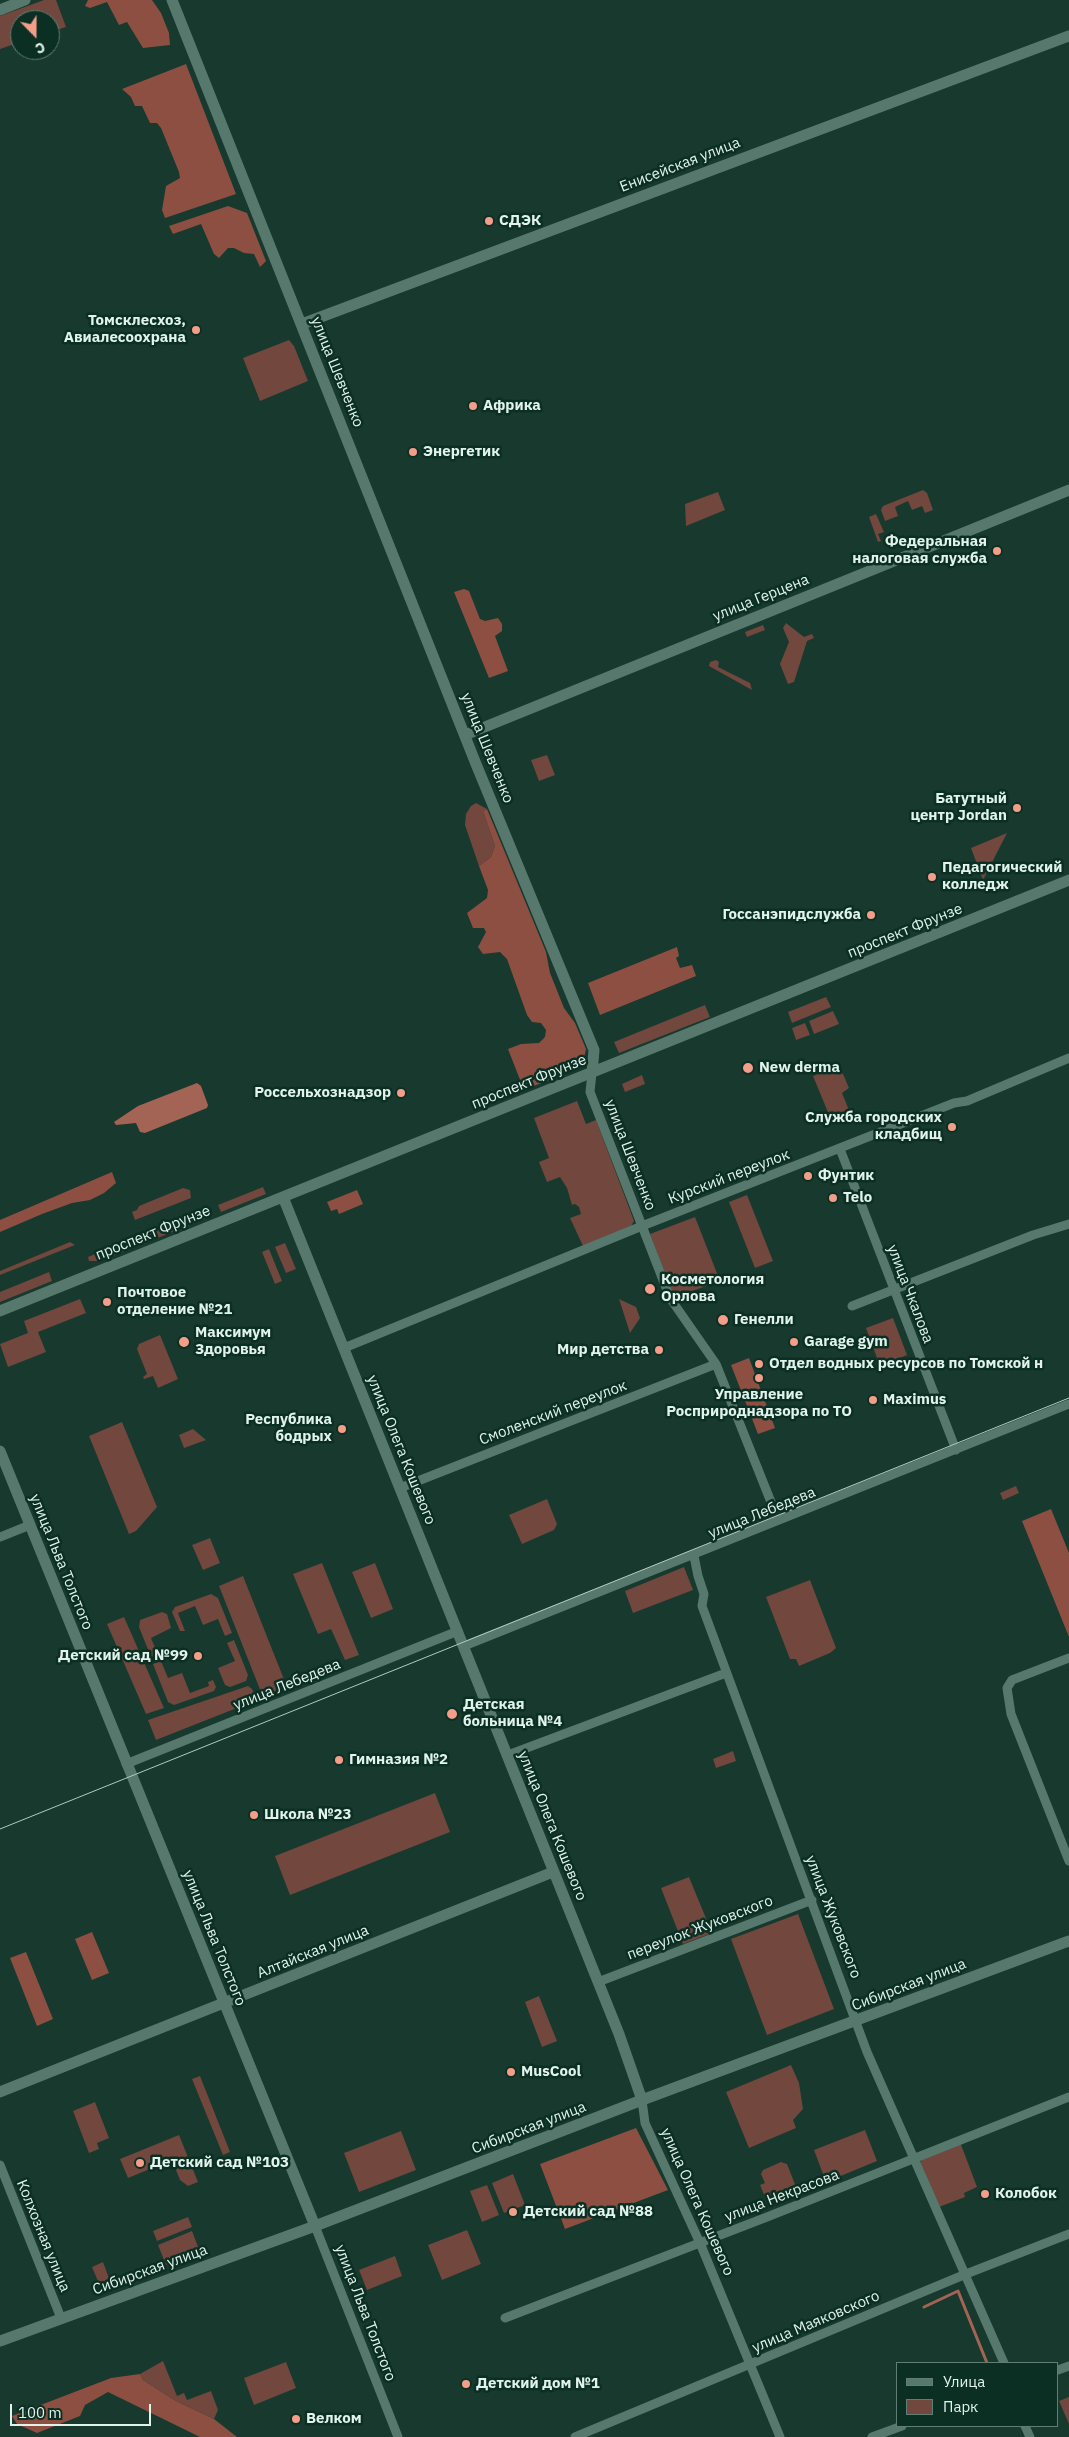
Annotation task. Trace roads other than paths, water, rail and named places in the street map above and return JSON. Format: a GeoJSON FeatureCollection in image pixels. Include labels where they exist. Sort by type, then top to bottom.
{"type":"FeatureCollection","features":[{"type":"Feature","properties":{"kind":"street"},"geometry":{"type":"LineString","coordinates":[[0,10],[25,0]]}},
{"type":"Feature","properties":{"kind":"street","name":"улица Шевченко"},"geometry":{"type":"LineString","coordinates":[[172,0],[465,734],[594,1050],[590,1092],[670,1298],[716,1364],[771,1502]]}},
{"type":"Feature","properties":{"kind":"street","name":"Енисейская улица"},"geometry":{"type":"LineString","coordinates":[[302,324],[1069,36]]}},
{"type":"Feature","properties":{"kind":"street","name":"улица Герцена"},"geometry":{"type":"LineString","coordinates":[[465,734],[1069,490]]}},
{"type":"Feature","properties":{"kind":"street","name":"проспект Фрунзе"},"geometry":{"type":"LineString","coordinates":[[0,1311],[1069,880]]}},
{"type":"Feature","properties":{"kind":"street","name":"Курский переулок"},"geometry":{"type":"LineString","coordinates":[[344,1348],[642,1226],[840,1149],[954,1102],[967,1101],[1069,1058]]}},
{"type":"Feature","properties":{"kind":"street","name":"улица Чкалова"},"geometry":{"type":"LineString","coordinates":[[840,1149],[956,1450]]}},
{"type":"Feature","properties":{"kind":"street","name":"улица Олега Кошевого"},"geometry":{"type":"LineString","coordinates":[[283,1197],[508,1755],[638,2084],[645,2123],[700,2243],[752,2365],[780,2437]]}},
{"type":"Feature","properties":{"kind":"street"},"geometry":{"type":"LineString","coordinates":[[852,1306],[1032,1234],[1069,1224]]}},
{"type":"Feature","properties":{"kind":"street","name":"Смоленский переулок"},"geometry":{"type":"LineString","coordinates":[[400,1488],[716,1364]]}},
{"type":"Feature","properties":{"kind":"street","name":"улица Лебедева"},"geometry":{"type":"LineString","coordinates":[[464,1646],[694,1556],[1069,1404]]}},
{"type":"Feature","properties":{"kind":"street","name":"улица Льва Толстого"},"geometry":{"type":"LineString","coordinates":[[0,1450],[315,2226],[398,2437]]}},
{"type":"Feature","properties":{"kind":"street"},"geometry":{"type":"LineString","coordinates":[[0,1537],[30,1525]]}},
{"type":"Feature","properties":{"kind":"street","name":"улица Жуковского"},"geometry":{"type":"LineString","coordinates":[[694,1556],[704,1594],[702,1606],[867,2052],[1004,2362]]}},
{"type":"Feature","properties":{"kind":"street","name":"улица Лебедева"},"geometry":{"type":"LineString","coordinates":[[126,1764],[458,1631]]}},
{"type":"Feature","properties":{"kind":"street"},"geometry":{"type":"LineString","coordinates":[[1069,1658],[1012,1680],[1006,1688],[1011,1714],[1069,1861]]}},
{"type":"Feature","properties":{"kind":"street"},"geometry":{"type":"LineString","coordinates":[[508,1755],[726,1673]]}},
{"type":"Feature","properties":{"kind":"street","name":"Алтайская улица"},"geometry":{"type":"LineString","coordinates":[[0,2092],[554,1872]]}},
{"type":"Feature","properties":{"kind":"street","name":"переулок Жуковского"},"geometry":{"type":"LineString","coordinates":[[598,1982],[812,1900]]}},
{"type":"Feature","properties":{"kind":"street","name":"Сибирская улица"},"geometry":{"type":"LineString","coordinates":[[0,2341],[315,2226],[642,2100],[1069,1941]]}},
{"type":"Feature","properties":{"kind":"street","name":"улица Некрасова"},"geometry":{"type":"LineString","coordinates":[[505,2318],[915,2159],[1069,2097]]}},
{"type":"Feature","properties":{"kind":"street","name":"Колхозная улица"},"geometry":{"type":"LineString","coordinates":[[0,2164],[61,2318]]}},
{"type":"Feature","properties":{"kind":"street","name":"улица Маяковского"},"geometry":{"type":"LineString","coordinates":[[575,2437],[752,2365],[966,2274],[1069,2234]]}},
{"type":"Feature","properties":{"kind":"street"},"geometry":{"type":"LineString","coordinates":[[872,2437],[899,2427]]}},
{"type":"Feature","properties":{"kind":"waterway"},"geometry":{"type":"LineString","coordinates":[[924,2307],[958,2291],[987,2362]]}},
{"type":"Feature","properties":{"kind":"tram line"},"geometry":{"type":"LineString","coordinates":[[0,1829],[1069,1398]]}},
{"type":"Feature","properties":{"kind":"place","name":"СДЭК"},"geometry":{"type":"Point","coordinates":[489,221]}},
{"type":"Feature","properties":{"kind":"place","name":"Томсклесхоз, Авиалесоохрана"},"geometry":{"type":"Point","coordinates":[196,330]}},
{"type":"Feature","properties":{"kind":"place","name":"Африка"},"geometry":{"type":"Point","coordinates":[473,406]}},
{"type":"Feature","properties":{"kind":"place","name":"Энергетик"},"geometry":{"type":"Point","coordinates":[413,452]}},
{"type":"Feature","properties":{"kind":"place","name":"Федеральная налоговая служба"},"geometry":{"type":"Point","coordinates":[997,551]}},
{"type":"Feature","properties":{"kind":"place","name":"Батутный центр Jordan"},"geometry":{"type":"Point","coordinates":[1017,808]}},
{"type":"Feature","properties":{"kind":"place","name":"Педагогический колледж"},"geometry":{"type":"Point","coordinates":[932,877]}},
{"type":"Feature","properties":{"kind":"place","name":"Госсанэпидслужба"},"geometry":{"type":"Point","coordinates":[871,915]}},
{"type":"Feature","properties":{"kind":"place","name":"New derma"},"geometry":{"type":"Point","coordinates":[748,1068]}},
{"type":"Feature","properties":{"kind":"place","name":"Россельхознадзор"},"geometry":{"type":"Point","coordinates":[401,1093]}},
{"type":"Feature","properties":{"kind":"place","name":"Служба городских кладбищ"},"geometry":{"type":"Point","coordinates":[952,1127]}},
{"type":"Feature","properties":{"kind":"place","name":"Фунтик"},"geometry":{"type":"Point","coordinates":[808,1176]}},
{"type":"Feature","properties":{"kind":"place","name":"Telo"},"geometry":{"type":"Point","coordinates":[833,1198]}},
{"type":"Feature","properties":{"kind":"place","name":"Косметология Орлова"},"geometry":{"type":"Point","coordinates":[650,1289]}},
{"type":"Feature","properties":{"kind":"place","name":"Почтовое отделение №21"},"geometry":{"type":"Point","coordinates":[107,1302]}},
{"type":"Feature","properties":{"kind":"place","name":"Генелли"},"geometry":{"type":"Point","coordinates":[723,1320]}},
{"type":"Feature","properties":{"kind":"place","name":"Максимум Здоровья"},"geometry":{"type":"Point","coordinates":[184,1342]}},
{"type":"Feature","properties":{"kind":"place","name":"Garage gym"},"geometry":{"type":"Point","coordinates":[794,1342]}},
{"type":"Feature","properties":{"kind":"place","name":"Мир детства"},"geometry":{"type":"Point","coordinates":[659,1350]}},
{"type":"Feature","properties":{"kind":"place","name":"Отдел водных ресурсов по Томской н"},"geometry":{"type":"Point","coordinates":[759,1364]}},
{"type":"Feature","properties":{"kind":"place","name":"Управление Росприроднадзора по ТО"},"geometry":{"type":"Point","coordinates":[759,1378]}},
{"type":"Feature","properties":{"kind":"place","name":"Maximus"},"geometry":{"type":"Point","coordinates":[873,1400]}},
{"type":"Feature","properties":{"kind":"place","name":"Республика бодрых"},"geometry":{"type":"Point","coordinates":[342,1429]}},
{"type":"Feature","properties":{"kind":"place","name":"Детский сад №99"},"geometry":{"type":"Point","coordinates":[198,1656]}},
{"type":"Feature","properties":{"kind":"place","name":"Детская больница №4"},"geometry":{"type":"Point","coordinates":[452,1714]}},
{"type":"Feature","properties":{"kind":"place","name":"Гимназия №2"},"geometry":{"type":"Point","coordinates":[339,1760]}},
{"type":"Feature","properties":{"kind":"place","name":"Школа №23"},"geometry":{"type":"Point","coordinates":[254,1815]}},
{"type":"Feature","properties":{"kind":"place","name":"MusCool"},"geometry":{"type":"Point","coordinates":[511,2072]}},
{"type":"Feature","properties":{"kind":"place","name":"Детский сад №103"},"geometry":{"type":"Point","coordinates":[140,2163]}},
{"type":"Feature","properties":{"kind":"place","name":"Колобок"},"geometry":{"type":"Point","coordinates":[985,2194]}},
{"type":"Feature","properties":{"kind":"place","name":"Детский сад №88"},"geometry":{"type":"Point","coordinates":[513,2212]}},
{"type":"Feature","properties":{"kind":"place","name":"Детский дом №1"},"geometry":{"type":"Point","coordinates":[466,2384]}},
{"type":"Feature","properties":{"kind":"place","name":"Велком"},"geometry":{"type":"Point","coordinates":[296,2419]}}]}
